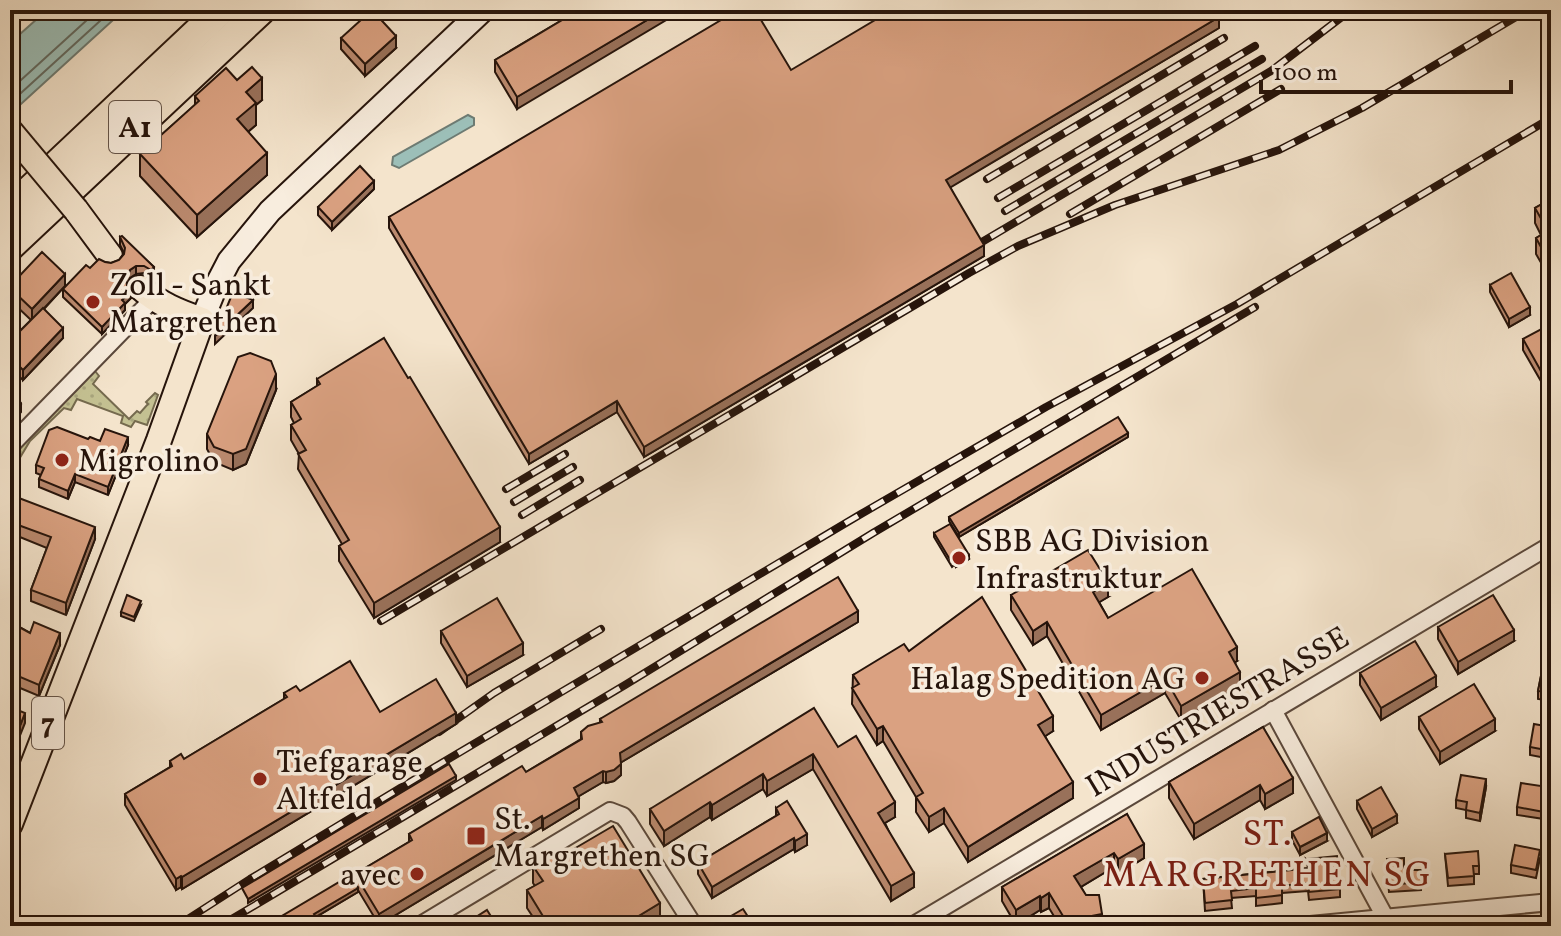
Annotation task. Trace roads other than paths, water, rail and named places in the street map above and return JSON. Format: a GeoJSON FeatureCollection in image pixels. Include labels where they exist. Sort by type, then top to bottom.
{"type":"FeatureCollection","features":[{"type":"Feature","properties":{"kind":"highway","name":"A1"},"geometry":{"type":"LineString","coordinates":[[10,209],[221,10]]}},
{"type":"Feature","properties":{"kind":"highway","name":"A1"},"geometry":{"type":"LineString","coordinates":[[10,246],[261,10]]}},
{"type":"Feature","properties":{"kind":"main road"},"geometry":{"type":"LineString","coordinates":[[147,294],[178,312],[202,320],[229,261],[282,198],[483,10]]}},
{"type":"Feature","properties":{"kind":"main road"},"geometry":{"type":"LineString","coordinates":[[10,131],[110,256]]}},
{"type":"Feature","properties":{"kind":"main road","name":"7"},"geometry":{"type":"LineString","coordinates":[[10,824],[159,440],[202,320]]}},
{"type":"Feature","properties":{"kind":"street"},"geometry":{"type":"LineString","coordinates":[[10,446],[147,294]]}},
{"type":"Feature","properties":{"kind":"street","name":"INDUSTRIESTRASSE"},"geometry":{"type":"LineString","coordinates":[[912,926],[1551,545]]}},
{"type":"Feature","properties":{"kind":"street"},"geometry":{"type":"LineString","coordinates":[[1273,710],[1385,917]]}},
{"type":"Feature","properties":{"kind":"street"},"geometry":{"type":"LineString","coordinates":[[419,926],[603,813],[614,812],[628,822],[694,926]]}},
{"type":"Feature","properties":{"kind":"street"},"geometry":{"type":"LineString","coordinates":[[1300,926],[1385,917],[1409,921],[1550,899]]}},
{"type":"Feature","properties":{"kind":"water"},"geometry":{"type":"Polygon","coordinates":[[[47,10],[124,10],[10,114],[10,43],[47,10]]]}},
{"type":"Feature","properties":{"kind":"water"},"geometry":{"type":"Polygon","coordinates":[[[468,115],[474,118],[474,125],[399,168],[392,165],[393,157],[468,115]]]}},
{"type":"Feature","properties":{"kind":"railway"},"geometry":{"type":"LineString","coordinates":[[965,252],[1271,71],[1351,10]]}},
{"type":"Feature","properties":{"kind":"railway"},"geometry":{"type":"LineString","coordinates":[[381,621],[1018,246],[1115,205],[1279,150],[1362,108],[1528,10]]}},
{"type":"Feature","properties":{"kind":"railway"},"geometry":{"type":"LineString","coordinates":[[987,179],[1224,38]]}},
{"type":"Feature","properties":{"kind":"railway"},"geometry":{"type":"LineString","coordinates":[[998,198],[1255,46]]}},
{"type":"Feature","properties":{"kind":"railway"},"geometry":{"type":"LineString","coordinates":[[1005,211],[1262,59]]}},
{"type":"Feature","properties":{"kind":"railway"},"geometry":{"type":"LineString","coordinates":[[1070,214],[1281,89]]}},
{"type":"Feature","properties":{"kind":"railway"},"geometry":{"type":"LineString","coordinates":[[177,926],[435,767],[861,514],[1046,407],[1237,304],[1551,118]]}},
{"type":"Feature","properties":{"kind":"railway"},"geometry":{"type":"LineString","coordinates":[[220,926],[1255,307]]}},
{"type":"Feature","properties":{"kind":"railway"},"geometry":{"type":"LineString","coordinates":[[506,489],[565,454]]}},
{"type":"Feature","properties":{"kind":"railway"},"geometry":{"type":"LineString","coordinates":[[514,502],[573,467]]}},
{"type":"Feature","properties":{"kind":"railway"},"geometry":{"type":"LineString","coordinates":[[522,515],[580,480]]}},
{"type":"Feature","properties":{"kind":"railway"},"geometry":{"type":"LineString","coordinates":[[439,732],[494,693],[601,629]]}},
{"type":"Feature","properties":{"kind":"place","name":"Zoll - Sankt Margrethen"},"geometry":{"type":"Point","coordinates":[93,302]}},
{"type":"Feature","properties":{"kind":"place","name":"Migrolino"},"geometry":{"type":"Point","coordinates":[62,460]}},
{"type":"Feature","properties":{"kind":"place","name":"SBB AG Division Infrastruktur"},"geometry":{"type":"Point","coordinates":[959,558]}},
{"type":"Feature","properties":{"kind":"place","name":"Halag Spedition AG"},"geometry":{"type":"Point","coordinates":[1202,678]}},
{"type":"Feature","properties":{"kind":"place","name":"Tiefgarage Altfeld"},"geometry":{"type":"Point","coordinates":[260,779]}},
{"type":"Feature","properties":{"kind":"place","name":"St. Margrethen SG"},"geometry":{"type":"Point","coordinates":[476,836]}},
{"type":"Feature","properties":{"kind":"place","name":"avec"},"geometry":{"type":"Point","coordinates":[417,874]}},
{"type":"Feature","properties":{"kind":"district","name":"ST. MARGRETHEN SG"},"geometry":{"type":"Point","coordinates":[1268,852]}}]}
